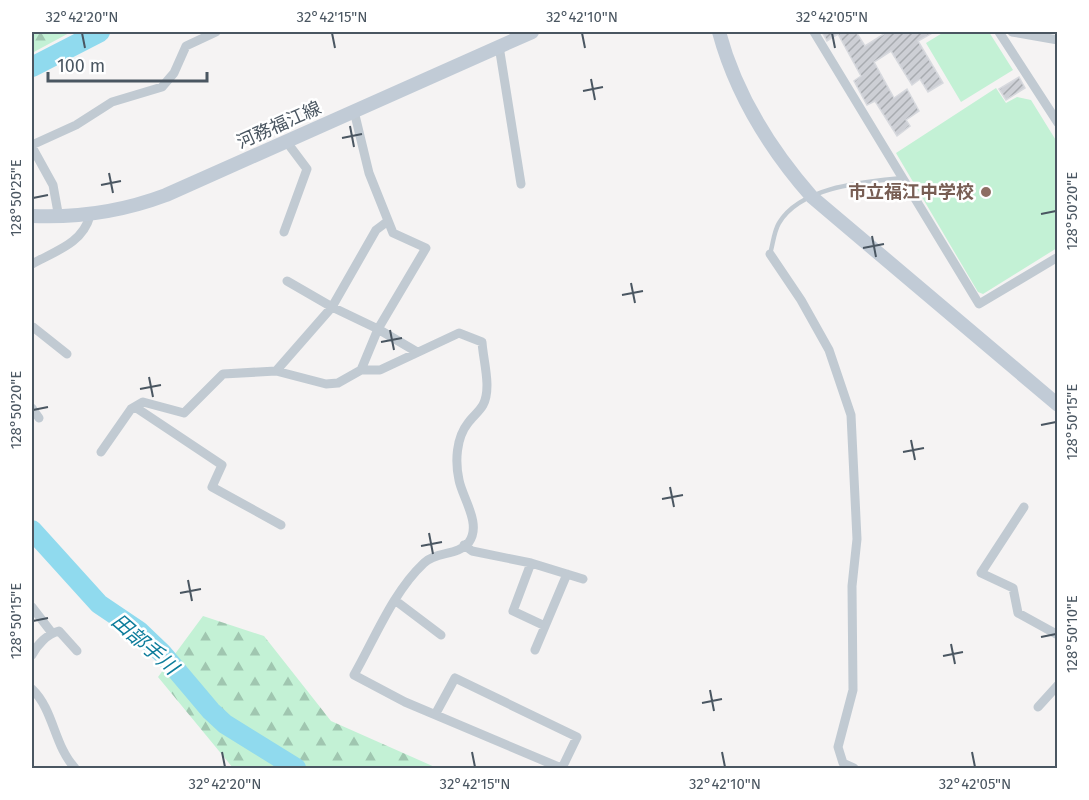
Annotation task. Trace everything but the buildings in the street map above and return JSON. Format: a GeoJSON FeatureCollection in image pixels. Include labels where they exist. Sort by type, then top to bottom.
{"type":"FeatureCollection","features":[{"type":"Feature","properties":{"kind":"main road","name":"河務福江線"},"geometry":{"type":"LineString","coordinates":[[32,216],[59,218],[90,216],[131,208],[166,195],[532,32]]}},
{"type":"Feature","properties":{"kind":"main road"},"geometry":{"type":"LineString","coordinates":[[719,32],[730,68],[749,110],[782,164],[812,197],[1058,405]]}},
{"type":"Feature","properties":{"kind":"street"},"geometry":{"type":"LineString","coordinates":[[59,218],[53,185],[32,146],[76,126],[112,102],[162,87],[174,73],[186,46],[216,32]]}},
{"type":"Feature","properties":{"kind":"street"},"geometry":{"type":"LineString","coordinates":[[814,32],[979,304],[1058,257]]}},
{"type":"Feature","properties":{"kind":"street"},"geometry":{"type":"LineString","coordinates":[[999,32],[1058,123]]}},
{"type":"Feature","properties":{"kind":"street"},"geometry":{"type":"LineString","coordinates":[[1011,32],[1058,40]]}},
{"type":"Feature","properties":{"kind":"street"},"geometry":{"type":"LineString","coordinates":[[499,46],[521,184]]}},
{"type":"Feature","properties":{"kind":"street"},"geometry":{"type":"LineString","coordinates":[[354,111],[369,173],[393,233],[426,248],[378,329],[361,370]]}},
{"type":"Feature","properties":{"kind":"street"},"geometry":{"type":"LineString","coordinates":[[284,232],[307,169],[286,141]]}},
{"type":"Feature","properties":{"kind":"street"},"geometry":{"type":"LineString","coordinates":[[32,264],[79,238],[86,230],[90,216]]}},
{"type":"Feature","properties":{"kind":"street"},"geometry":{"type":"LineString","coordinates":[[276,371],[332,307],[376,230],[388,221]]}},
{"type":"Feature","properties":{"kind":"street"},"geometry":{"type":"LineString","coordinates":[[770,254],[801,300],[829,350],[851,415],[857,539],[852,586],[853,690],[838,747],[843,763],[854,768]]}},
{"type":"Feature","properties":{"kind":"street"},"geometry":{"type":"LineString","coordinates":[[287,281],[417,352]]}},
{"type":"Feature","properties":{"kind":"street"},"geometry":{"type":"LineString","coordinates":[[32,329],[33,327],[67,354]]}},
{"type":"Feature","properties":{"kind":"street"},"geometry":{"type":"LineString","coordinates":[[101,452],[135,407],[142,402],[184,413],[223,374],[276,371],[326,384],[338,383],[361,370],[380,370],[459,333],[482,342],[486,387],[483,405],[466,424],[457,452],[459,481],[469,508],[472,529],[470,541],[456,552],[426,560],[408,580],[354,675],[405,702],[436,713],[562,768],[577,737],[455,678],[436,713]]}},
{"type":"Feature","properties":{"kind":"street"},"geometry":{"type":"LineString","coordinates":[[135,407],[222,465],[212,487],[281,525]]}},
{"type":"Feature","properties":{"kind":"street"},"geometry":{"type":"LineString","coordinates":[[32,408],[39,418]]}},
{"type":"Feature","properties":{"kind":"street"},"geometry":{"type":"LineString","coordinates":[[1024,507],[981,573],[1013,588],[1018,613],[1058,634]]}},
{"type":"Feature","properties":{"kind":"street"},"geometry":{"type":"LineString","coordinates":[[464,545],[472,551],[531,563],[583,579]]}},
{"type":"Feature","properties":{"kind":"street"},"geometry":{"type":"LineString","coordinates":[[531,563],[513,610],[544,626]]}},
{"type":"Feature","properties":{"kind":"street"},"geometry":{"type":"LineString","coordinates":[[534,650],[567,574]]}},
{"type":"Feature","properties":{"kind":"street"},"geometry":{"type":"LineString","coordinates":[[396,601],[441,635]]}},
{"type":"Feature","properties":{"kind":"street"},"geometry":{"type":"LineString","coordinates":[[32,607],[52,633]]}},
{"type":"Feature","properties":{"kind":"street"},"geometry":{"type":"LineString","coordinates":[[32,655],[36,647],[52,633],[59,631],[77,651]]}},
{"type":"Feature","properties":{"kind":"street"},"geometry":{"type":"LineString","coordinates":[[1038,707],[1058,685]]}},
{"type":"Feature","properties":{"kind":"street"},"geometry":{"type":"LineString","coordinates":[[32,689],[41,698],[67,760],[75,768]]}},
{"type":"Feature","properties":{"kind":"lane"},"geometry":{"type":"LineString","coordinates":[[770,254],[779,223],[794,206],[846,184],[903,178]]}},
{"type":"Feature","properties":{"kind":"green space"},"geometry":{"type":"Polygon","coordinates":[[[32,32],[71,32],[32,53],[32,32]]]}},
{"type":"Feature","properties":{"kind":"green space"},"geometry":{"type":"Polygon","coordinates":[[[944,32],[989,32],[1013,70],[961,102],[926,43],[944,32]]]}},
{"type":"Feature","properties":{"kind":"green space"},"geometry":{"type":"Polygon","coordinates":[[[996,88],[1006,103],[1017,97],[1031,100],[1057,142],[1057,248],[983,294],[978,292],[896,153],[996,88]]]}},
{"type":"Feature","properties":{"kind":"green space"},"geometry":{"type":"Polygon","coordinates":[[[203,616],[264,636],[331,721],[437,768],[233,768],[158,677],[203,616]]]}},
{"type":"Feature","properties":{"kind":"waterway","name":"田部手川"},"geometry":{"type":"LineString","coordinates":[[32,67],[100,32]]}},
{"type":"Feature","properties":{"kind":"waterway","name":"田部手川"},"geometry":{"type":"LineString","coordinates":[[32,530],[99,604],[139,631],[162,653],[211,711],[225,724],[296,768]]}},
{"type":"Feature","properties":{"kind":"place","name":"市立福江中学校"},"geometry":{"type":"Point","coordinates":[986,192]}}]}
